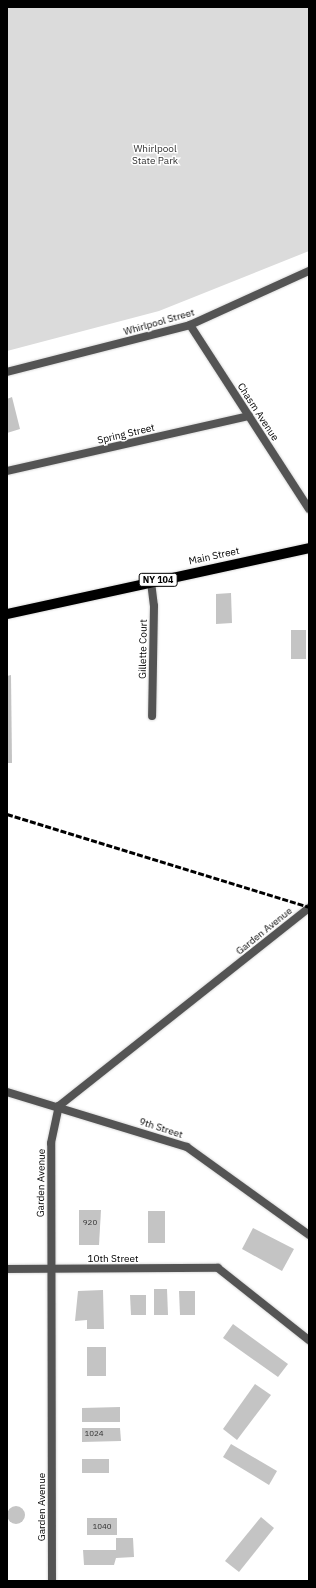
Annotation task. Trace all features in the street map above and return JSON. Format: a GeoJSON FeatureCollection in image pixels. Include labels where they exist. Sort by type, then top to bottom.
{"type":"FeatureCollection","features":[{"type":"Feature","properties":{"kind":"main road","name":"Main Street"},"geometry":{"type":"LineString","coordinates":[[7,614],[309,548]]}},
{"type":"Feature","properties":{"kind":"street","name":"Whirlpool Street"},"geometry":{"type":"LineString","coordinates":[[7,372],[190,325],[309,272]]}},
{"type":"Feature","properties":{"kind":"street","name":"Chasm Avenue"},"geometry":{"type":"LineString","coordinates":[[190,325],[309,509]]}},
{"type":"Feature","properties":{"kind":"street","name":"Spring Street"},"geometry":{"type":"LineString","coordinates":[[7,471],[249,416]]}},
{"type":"Feature","properties":{"kind":"street","name":"Gillette Court"},"geometry":{"type":"LineString","coordinates":[[151,582],[154,606],[152,716]]}},
{"type":"Feature","properties":{"kind":"street","name":"Garden Avenue"},"geometry":{"type":"LineString","coordinates":[[52,1581],[50,1269],[51,1143],[59,1106],[309,908]]}},
{"type":"Feature","properties":{"kind":"street","name":"9th Street"},"geometry":{"type":"LineString","coordinates":[[7,1092],[59,1106],[187,1147],[309,1235]]}},
{"type":"Feature","properties":{"kind":"street","name":"10th Street"},"geometry":{"type":"LineString","coordinates":[[7,1270],[218,1268],[309,1340]]}},
{"type":"Feature","properties":{"kind":"green space","name":"Whirlpool State Park"},"geometry":{"type":"Polygon","coordinates":[[[7,7],[309,7],[309,251],[159,311],[7,351],[7,7]]]}},
{"type":"Feature","properties":{"kind":"building"},"geometry":{"type":"Polygon","coordinates":[[[12,397],[20,429],[7,433],[7,399],[12,397]]]}},
{"type":"Feature","properties":{"kind":"building"},"geometry":{"type":"Polygon","coordinates":[[[231,593],[232,623],[216,624],[216,594],[231,593]]]}},
{"type":"Feature","properties":{"kind":"building"},"geometry":{"type":"Polygon","coordinates":[[[291,630],[306,630],[306,659],[291,659],[291,630]]]}},
{"type":"Feature","properties":{"kind":"building"},"geometry":{"type":"Polygon","coordinates":[[[11,675],[12,763],[7,763],[7,676],[11,675]]]}},
{"type":"Feature","properties":{"kind":"building"},"geometry":{"type":"Polygon","coordinates":[[[79,1210],[101,1210],[99,1245],[79,1245],[79,1210]]]}},
{"type":"Feature","properties":{"kind":"building"},"geometry":{"type":"Polygon","coordinates":[[[148,1211],[165,1211],[165,1243],[148,1243],[148,1211]]]}},
{"type":"Feature","properties":{"kind":"building"},"geometry":{"type":"Polygon","coordinates":[[[253,1228],[294,1249],[282,1271],[242,1249],[253,1228]]]}},
{"type":"Feature","properties":{"kind":"building"},"geometry":{"type":"Polygon","coordinates":[[[154,1289],[167,1289],[168,1315],[154,1315],[154,1289]]]}},
{"type":"Feature","properties":{"kind":"building"},"geometry":{"type":"Polygon","coordinates":[[[103,1290],[104,1329],[87,1329],[87,1320],[75,1321],[78,1291],[103,1290]]]}},
{"type":"Feature","properties":{"kind":"building"},"geometry":{"type":"Polygon","coordinates":[[[179,1291],[195,1291],[195,1315],[180,1315],[179,1291]]]}},
{"type":"Feature","properties":{"kind":"building"},"geometry":{"type":"Polygon","coordinates":[[[130,1295],[146,1295],[146,1315],[131,1315],[130,1295]]]}},
{"type":"Feature","properties":{"kind":"building"},"geometry":{"type":"Polygon","coordinates":[[[233,1324],[288,1364],[278,1377],[223,1338],[233,1324]]]}},
{"type":"Feature","properties":{"kind":"building"},"geometry":{"type":"Polygon","coordinates":[[[87,1347],[106,1347],[106,1376],[87,1376],[87,1347]]]}},
{"type":"Feature","properties":{"kind":"building"},"geometry":{"type":"Polygon","coordinates":[[[255,1384],[271,1395],[237,1440],[223,1429],[255,1384]]]}},
{"type":"Feature","properties":{"kind":"building"},"geometry":{"type":"Polygon","coordinates":[[[120,1407],[120,1422],[82,1422],[82,1408],[120,1407]]]}},
{"type":"Feature","properties":{"kind":"building"},"geometry":{"type":"Polygon","coordinates":[[[82,1428],[120,1428],[121,1441],[82,1442],[82,1428]]]}},
{"type":"Feature","properties":{"kind":"building"},"geometry":{"type":"Polygon","coordinates":[[[231,1444],[277,1471],[269,1485],[223,1457],[231,1444]]]}},
{"type":"Feature","properties":{"kind":"building"},"geometry":{"type":"Polygon","coordinates":[[[82,1459],[109,1459],[109,1473],[82,1473],[82,1459]]]}},
{"type":"Feature","properties":{"kind":"building"},"geometry":{"type":"Polygon","coordinates":[[[12,1506],[20,1506],[25,1511],[23,1522],[20,1524],[12,1524],[7,1519],[7,1511],[12,1506]]]}},
{"type":"Feature","properties":{"kind":"building"},"geometry":{"type":"Polygon","coordinates":[[[261,1517],[274,1528],[239,1572],[225,1561],[261,1517]]]}},
{"type":"Feature","properties":{"kind":"building"},"geometry":{"type":"Polygon","coordinates":[[[87,1518],[117,1518],[117,1535],[87,1535],[87,1518]]]}},
{"type":"Feature","properties":{"kind":"building"},"geometry":{"type":"Polygon","coordinates":[[[116,1538],[133,1538],[134,1557],[116,1558],[114,1565],[84,1565],[83,1550],[116,1550],[116,1538]]]}},
{"type":"Feature","properties":{"kind":"railway"},"geometry":{"type":"LineString","coordinates":[[7,814],[309,907]]}}]}
